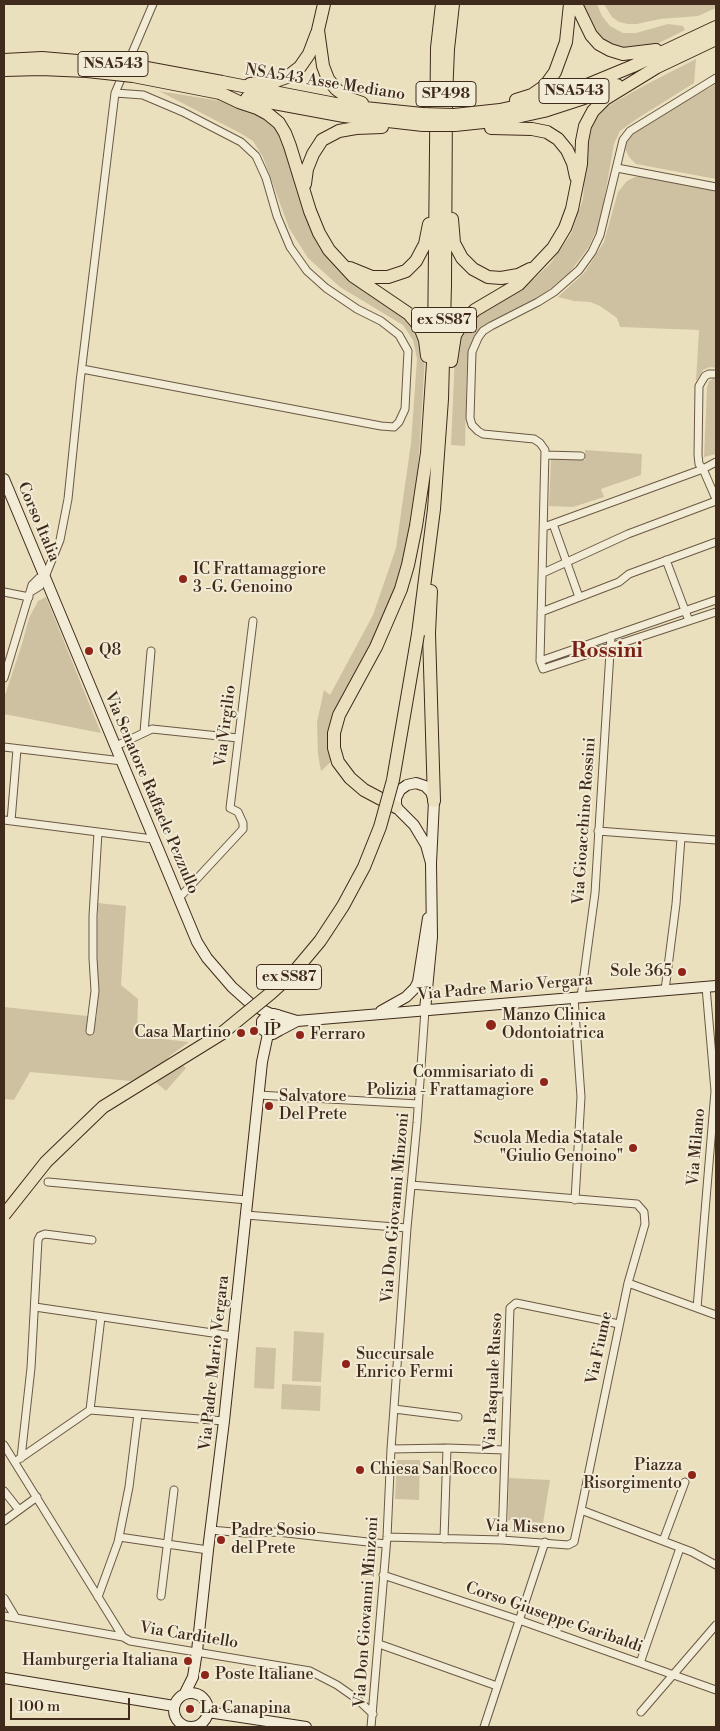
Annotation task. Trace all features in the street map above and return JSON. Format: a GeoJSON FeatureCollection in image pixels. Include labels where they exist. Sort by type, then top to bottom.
{"type":"FeatureCollection","features":[{"type":"Feature","properties":{"kind":"highway"},"geometry":{"type":"LineString","coordinates":[[221,87],[273,82],[287,77],[300,67],[308,54],[318,30],[324,4]]}},
{"type":"Feature","properties":{"kind":"highway"},"geometry":{"type":"LineString","coordinates":[[435,4],[437,48]]}},
{"type":"Feature","properties":{"kind":"highway"},"geometry":{"type":"LineString","coordinates":[[477,113],[532,95],[545,86],[555,72],[566,42],[570,4]]}},
{"type":"Feature","properties":{"kind":"highway"},"geometry":{"type":"LineString","coordinates":[[576,4],[591,35],[599,44],[610,50],[623,54],[636,54],[687,47]]}},
{"type":"Feature","properties":{"kind":"highway","name":"ex SS87"},"geometry":{"type":"LineString","coordinates":[[433,454],[444,349],[437,48],[450,5]]}},
{"type":"Feature","properties":{"kind":"highway","name":"SP498"},"geometry":{"type":"LineString","coordinates":[[440,184],[450,5]]}},
{"type":"Feature","properties":{"kind":"highway","name":"NSA543 Asse Mediano"},"geometry":{"type":"LineString","coordinates":[[4,60],[42,58],[136,66],[344,116],[503,120],[544,111],[584,98],[662,64],[716,26]]}},
{"type":"Feature","properties":{"kind":"highway"},"geometry":{"type":"LineString","coordinates":[[318,30],[323,66],[328,79],[336,89],[348,98],[362,103],[408,114]]}},
{"type":"Feature","properties":{"kind":"highway","name":"NSA543 Asse Mediano"},"geometry":{"type":"LineString","coordinates":[[455,120],[477,113],[521,106],[565,94],[634,66],[716,39]]}},
{"type":"Feature","properties":{"kind":"highway"},"geometry":{"type":"LineString","coordinates":[[396,807],[364,790],[350,778],[338,762],[334,748],[334,733],[338,715],[376,647],[401,589],[433,454],[446,418],[455,335],[463,322],[475,310],[519,284],[553,248],[565,228],[572,209],[585,126],[593,111],[605,99],[662,64]]}},
{"type":"Feature","properties":{"kind":"highway","name":"NSA543 Asse Mediano"},"geometry":{"type":"LineString","coordinates":[[4,70],[87,71],[221,87],[408,114],[423,119]]}},
{"type":"Feature","properties":{"kind":"highway"},"geometry":{"type":"LineString","coordinates":[[221,87],[239,102],[257,108],[279,123],[290,146],[310,212],[329,250],[365,285],[409,314],[420,327],[426,340],[432,398]]}},
{"type":"Feature","properties":{"kind":"highway"},"geometry":{"type":"LineString","coordinates":[[304,188],[312,154],[322,140],[339,131],[423,119]]}},
{"type":"Feature","properties":{"kind":"highway"},"geometry":{"type":"LineString","coordinates":[[455,120],[474,128],[532,129],[547,132],[558,139],[567,150],[573,163],[577,182]]}},
{"type":"Feature","properties":{"kind":"highway"},"geometry":{"type":"LineString","coordinates":[[341,263],[372,277],[388,277],[406,271],[416,261],[425,244],[440,184]]}},
{"type":"Feature","properties":{"kind":"highway"},"geometry":{"type":"LineString","coordinates":[[440,184],[450,208],[454,243],[462,258],[473,269],[488,277],[501,278],[518,275],[538,265]]}},
{"type":"Feature","properties":{"kind":"highway","name":"ex SS87"},"geometry":{"type":"LineString","coordinates":[[4,1215],[46,1162],[103,1107],[221,1034],[294,972],[320,941],[343,906],[364,867],[380,827],[393,780],[418,634],[434,509],[432,398],[440,184]]}},
{"type":"Feature","properties":{"kind":"highway"},"geometry":{"type":"LineString","coordinates":[[434,509],[429,633],[434,800]]}},
{"type":"Feature","properties":{"kind":"street"},"geometry":{"type":"LineString","coordinates":[[4,677],[32,585],[36,580],[45,577],[60,540],[68,499],[115,93],[154,4]]}},
{"type":"Feature","properties":{"kind":"street"},"geometry":{"type":"LineString","coordinates":[[716,78],[630,131],[623,140],[618,154],[617,168],[600,235],[592,252],[579,270],[554,292],[483,331],[472,352],[470,418],[472,425],[483,434],[534,439],[545,450],[540,660],[544,669],[716,612]]}},
{"type":"Feature","properties":{"kind":"street"},"geometry":{"type":"LineString","coordinates":[[82,369],[381,426],[394,427],[405,409],[408,351],[399,335],[381,321],[357,309],[326,288],[307,271],[290,247],[277,216],[266,178],[256,156],[240,142],[183,112],[143,94],[115,93]]}},
{"type":"Feature","properties":{"kind":"street"},"geometry":{"type":"LineString","coordinates":[[617,168],[716,186]]}},
{"type":"Feature","properties":{"kind":"street"},"geometry":{"type":"LineString","coordinates":[[543,573],[628,534],[716,500],[704,469],[699,464],[698,455],[699,386],[705,376],[716,374]]}},
{"type":"Feature","properties":{"kind":"street"},"geometry":{"type":"LineString","coordinates":[[545,455],[581,456]]}},
{"type":"Feature","properties":{"kind":"street"},"geometry":{"type":"LineString","coordinates":[[544,527],[704,469],[716,462]]}},
{"type":"Feature","properties":{"kind":"street","name":"Corso Italia"},"geometry":{"type":"LineString","coordinates":[[4,479],[45,577]]}},
{"type":"Feature","properties":{"kind":"street"},"geometry":{"type":"LineString","coordinates":[[553,524],[579,597]]}},
{"type":"Feature","properties":{"kind":"street"},"geometry":{"type":"LineString","coordinates":[[542,612],[619,582],[629,574],[716,542]]}},
{"type":"Feature","properties":{"kind":"street"},"geometry":{"type":"LineString","coordinates":[[666,560],[689,621]]}},
{"type":"Feature","properties":{"kind":"street","name":"Via Senatore Raffaele Pezzullo"},"geometry":{"type":"LineString","coordinates":[[45,577],[197,942],[207,958],[232,987],[252,1005],[274,1015]]}},
{"type":"Feature","properties":{"kind":"street"},"geometry":{"type":"LineString","coordinates":[[4,592],[30,594]]}},
{"type":"Feature","properties":{"kind":"street"},"geometry":{"type":"LineString","coordinates":[[540,660],[716,600]]}},
{"type":"Feature","properties":{"kind":"street"},"geometry":{"type":"LineString","coordinates":[[669,616],[672,626]]}},
{"type":"Feature","properties":{"kind":"street","name":"Via Virgilio"},"geometry":{"type":"LineString","coordinates":[[179,898],[243,829],[243,823],[238,812],[230,808],[253,621]]}},
{"type":"Feature","properties":{"kind":"street","name":"Via Gioacchino Rossini"},"geometry":{"type":"LineString","coordinates":[[575,1200],[581,1097],[578,997],[595,893],[611,636]]}},
{"type":"Feature","properties":{"kind":"street"},"geometry":{"type":"LineString","coordinates":[[144,732],[151,651]]}},
{"type":"Feature","properties":{"kind":"street"},"geometry":{"type":"LineString","coordinates":[[116,746],[152,729],[238,738]]}},
{"type":"Feature","properties":{"kind":"street"},"geometry":{"type":"LineString","coordinates":[[4,747],[122,761]]}},
{"type":"Feature","properties":{"kind":"street"},"geometry":{"type":"LineString","coordinates":[[17,749],[7,820],[153,839]]}},
{"type":"Feature","properties":{"kind":"street"},"geometry":{"type":"LineString","coordinates":[[425,1010],[432,937],[431,863],[434,800],[431,792],[425,786],[416,783],[407,785],[400,790],[396,798],[396,807],[414,825],[426,845],[431,863]]}},
{"type":"Feature","properties":{"kind":"street"},"geometry":{"type":"LineString","coordinates":[[598,831],[716,840]]}},
{"type":"Feature","properties":{"kind":"street"},"geometry":{"type":"LineString","coordinates":[[90,1031],[95,991],[93,916],[98,832]]}},
{"type":"Feature","properties":{"kind":"street"},"geometry":{"type":"LineString","coordinates":[[665,990],[675,910],[681,838]]}},
{"type":"Feature","properties":{"kind":"street"},"geometry":{"type":"LineString","coordinates":[[372,1014],[392,1006],[406,997],[415,988],[418,982],[424,936],[432,900]]}},
{"type":"Feature","properties":{"kind":"street","name":"Via Padre Mario Vergara"},"geometry":{"type":"LineString","coordinates":[[274,1015],[297,1021],[711,986]]}},
{"type":"Feature","properties":{"kind":"street","name":"Via Milano"},"geometry":{"type":"LineString","coordinates":[[697,1308],[716,1091],[711,986]]}},
{"type":"Feature","properties":{"kind":"street","name":"Via Senatore Raffaele Pezzullo"},"geometry":{"type":"LineString","coordinates":[[252,1005],[261,1024]]}},
{"type":"Feature","properties":{"kind":"street","name":"Via Don Giovanni Minzoni"},"geometry":{"type":"LineString","coordinates":[[372,1727],[407,1228],[425,1010]]}},
{"type":"Feature","properties":{"kind":"street"},"geometry":{"type":"LineString","coordinates":[[274,1015],[282,1023],[280,1030],[275,1034],[268,1034],[261,1024],[264,1017],[274,1015]]}},
{"type":"Feature","properties":{"kind":"street","name":"Via Padre Mario Vergara"},"geometry":{"type":"LineString","coordinates":[[280,1030],[297,1021]]}},
{"type":"Feature","properties":{"kind":"street","name":"Via Padre Mario Vergara"},"geometry":{"type":"LineString","coordinates":[[184,1693],[192,1677],[196,1651],[224,1421],[258,1095],[268,1034]]}},
{"type":"Feature","properties":{"kind":"street"},"geometry":{"type":"LineString","coordinates":[[258,1095],[418,1104]]}},
{"type":"Feature","properties":{"kind":"street"},"geometry":{"type":"LineString","coordinates":[[48,1182],[247,1200]]}},
{"type":"Feature","properties":{"kind":"street"},"geometry":{"type":"LineString","coordinates":[[411,1186],[575,1200]]}},
{"type":"Feature","properties":{"kind":"street","name":"Via Fiume"},"geometry":{"type":"LineString","coordinates":[[575,1200],[637,1204],[644,1212],[645,1224],[619,1324],[581,1510]]}},
{"type":"Feature","properties":{"kind":"street"},"geometry":{"type":"LineString","coordinates":[[246,1215],[407,1228]]}},
{"type":"Feature","properties":{"kind":"street"},"geometry":{"type":"LineString","coordinates":[[21,1458],[31,1368],[38,1243],[40,1236],[45,1234],[92,1240]]}},
{"type":"Feature","properties":{"kind":"street"},"geometry":{"type":"LineString","coordinates":[[628,1284],[716,1315]]}},
{"type":"Feature","properties":{"kind":"street","name":"Via Pasquale Russo"},"geometry":{"type":"LineString","coordinates":[[502,1540],[510,1311],[512,1305],[516,1303],[619,1324]]}},
{"type":"Feature","properties":{"kind":"street"},"geometry":{"type":"LineString","coordinates":[[35,1307],[233,1336]]}},
{"type":"Feature","properties":{"kind":"street"},"geometry":{"type":"LineString","coordinates":[[90,1410],[101,1317]]}},
{"type":"Feature","properties":{"kind":"street"},"geometry":{"type":"LineString","coordinates":[[394,1409],[458,1417]]}},
{"type":"Feature","properties":{"kind":"street"},"geometry":{"type":"LineString","coordinates":[[15,1462],[90,1410],[224,1421]]}},
{"type":"Feature","properties":{"kind":"street"},"geometry":{"type":"LineString","coordinates":[[98,1597],[119,1537],[129,1487],[138,1414]]}},
{"type":"Feature","properties":{"kind":"street","name":"Via Carditello"},"geometry":{"type":"LineString","coordinates":[[4,1445],[123,1637],[130,1641],[310,1670],[337,1685],[357,1699],[373,1714]]}},
{"type":"Feature","properties":{"kind":"street"},"geometry":{"type":"LineString","coordinates":[[391,1448],[505,1450]]}},
{"type":"Feature","properties":{"kind":"street"},"geometry":{"type":"LineString","coordinates":[[444,1540],[447,1448]]}},
{"type":"Feature","properties":{"kind":"street"},"geometry":{"type":"LineString","coordinates":[[663,1541],[685,1482]]}},
{"type":"Feature","properties":{"kind":"street"},"geometry":{"type":"LineString","coordinates":[[161,1596],[174,1490]]}},
{"type":"Feature","properties":{"kind":"street"},"geometry":{"type":"LineString","coordinates":[[4,1491],[19,1510]]}},
{"type":"Feature","properties":{"kind":"street"},"geometry":{"type":"LineString","coordinates":[[4,1521],[37,1497]]}},
{"type":"Feature","properties":{"kind":"street","name":"Via Miseno"},"geometry":{"type":"LineString","coordinates":[[210,1530],[245,1533],[277,1532],[386,1540],[502,1540],[572,1544],[581,1510],[663,1541],[716,1565]]}},
{"type":"Feature","properties":{"kind":"street"},"geometry":{"type":"LineString","coordinates":[[119,1537],[208,1550]]}},
{"type":"Feature","properties":{"kind":"street"},"geometry":{"type":"LineString","coordinates":[[484,1727],[545,1542]]}},
{"type":"Feature","properties":{"kind":"street"},"geometry":{"type":"LineString","coordinates":[[640,1663],[680,1548]]}},
{"type":"Feature","properties":{"kind":"street","name":"Corso Giuseppe Garibaldi"},"geometry":{"type":"LineString","coordinates":[[383,1575],[519,1620],[716,1690]]}},
{"type":"Feature","properties":{"kind":"street"},"geometry":{"type":"LineString","coordinates":[[4,1598],[16,1618]]}},
{"type":"Feature","properties":{"kind":"street"},"geometry":{"type":"LineString","coordinates":[[4,1616],[123,1637]]}},
{"type":"Feature","properties":{"kind":"street"},"geometry":{"type":"LineString","coordinates":[[641,1712],[716,1625]]}},
{"type":"Feature","properties":{"kind":"street"},"geometry":{"type":"LineString","coordinates":[[379,1644],[497,1686]]}},
{"type":"Feature","properties":{"kind":"street"},"geometry":{"type":"LineString","coordinates":[[4,1678],[174,1706]]}},
{"type":"Feature","properties":{"kind":"street"},"geometry":{"type":"LineString","coordinates":[[192,1692],[201,1696],[207,1705],[208,1712],[206,1718],[195,1727],[180,1724],[175,1718],[174,1706],[178,1697],[184,1693],[192,1692]]}},
{"type":"Feature","properties":{"kind":"street"},"geometry":{"type":"LineString","coordinates":[[208,1712],[306,1727]]}},
{"type":"Feature","properties":{"kind":"shaded area"},"geometry":{"type":"Polygon","coordinates":[[[583,4],[597,4],[602,16],[610,26],[623,33],[636,33],[668,24],[683,26],[685,30],[647,47],[632,49],[616,47],[598,36],[583,4]]]}},
{"type":"Feature","properties":{"kind":"shaded area"},"geometry":{"type":"Polygon","coordinates":[[[604,4],[716,4],[716,8],[698,16],[628,24],[619,22],[612,17],[604,4]]]}},
{"type":"Feature","properties":{"kind":"shaded area"},"geometry":{"type":"Polygon","coordinates":[[[696,59],[694,83],[620,131],[614,144],[600,223],[588,248],[570,272],[540,297],[493,320],[479,331],[470,349],[467,362],[465,446],[451,445],[455,354],[460,336],[468,322],[482,311],[525,287],[550,264],[571,234],[583,199],[588,135],[593,122],[606,107],[696,59]]]}},
{"type":"Feature","properties":{"kind":"shaded area"},"geometry":{"type":"Polygon","coordinates":[[[716,84],[716,179],[636,164],[629,157],[624,146],[638,129],[716,84]]]}},
{"type":"Feature","properties":{"kind":"shaded area"},"geometry":{"type":"Polygon","coordinates":[[[159,91],[239,104],[276,124],[329,258],[412,320],[425,357],[418,470],[407,553],[393,599],[374,640],[339,702],[332,761],[321,771],[318,755],[317,722],[324,690],[330,695],[373,615],[396,548],[411,443],[417,359],[413,340],[403,325],[340,287],[308,258],[289,228],[263,157],[253,141],[159,91]]]}},
{"type":"Feature","properties":{"kind":"shaded area"},"geometry":{"type":"Polygon","coordinates":[[[635,177],[645,177],[716,190],[716,368],[710,367],[703,370],[696,381],[699,330],[620,327],[617,318],[600,306],[590,302],[558,297],[585,272],[604,242],[618,192],[627,181],[635,177]]]}},
{"type":"Feature","properties":{"kind":"shaded area"},"geometry":{"type":"Polygon","coordinates":[[[716,378],[716,454],[704,457],[707,388],[709,381],[716,378]]]}},
{"type":"Feature","properties":{"kind":"shaded area"},"geometry":{"type":"Polygon","coordinates":[[[585,450],[642,454],[641,475],[601,489],[604,497],[573,507],[549,506],[551,458],[585,460],[585,450]]]}},
{"type":"Feature","properties":{"kind":"shaded area"},"geometry":{"type":"Polygon","coordinates":[[[46,597],[101,733],[4,714],[4,698],[29,618],[38,601],[46,597]]]}},
{"type":"Feature","properties":{"kind":"shaded area"},"geometry":{"type":"Polygon","coordinates":[[[98,903],[126,906],[121,985],[138,999],[137,1036],[189,1042],[171,1055],[161,1066],[131,1081],[30,1072],[14,1100],[4,1099],[4,1007],[97,1017],[98,903]]]}},
{"type":"Feature","properties":{"kind":"shaded area"},"geometry":{"type":"Polygon","coordinates":[[[172,1056],[186,1068],[166,1091],[152,1079],[172,1056]]]}},
{"type":"Feature","properties":{"kind":"shaded area"},"geometry":{"type":"Polygon","coordinates":[[[294,1331],[324,1333],[321,1382],[292,1381],[294,1331]]]}},
{"type":"Feature","properties":{"kind":"shaded area"},"geometry":{"type":"Polygon","coordinates":[[[256,1347],[276,1348],[274,1389],[254,1388],[256,1347]]]}},
{"type":"Feature","properties":{"kind":"shaded area"},"geometry":{"type":"Polygon","coordinates":[[[282,1384],[321,1386],[320,1411],[281,1409],[282,1384]]]}},
{"type":"Feature","properties":{"kind":"shaded area"},"geometry":{"type":"Polygon","coordinates":[[[397,1460],[420,1460],[419,1500],[395,1499],[397,1460]]]}},
{"type":"Feature","properties":{"kind":"shaded area"},"geometry":{"type":"Polygon","coordinates":[[[509,1478],[550,1480],[543,1523],[508,1520],[509,1478]]]}},
{"type":"Feature","properties":{"kind":"place","name":"IC Frattamaggiore 3 -G. Genoino"},"geometry":{"type":"Point","coordinates":[183,579]}},
{"type":"Feature","properties":{"kind":"place","name":"Q8"},"geometry":{"type":"Point","coordinates":[89,651]}},
{"type":"Feature","properties":{"kind":"place","name":"Sole 365"},"geometry":{"type":"Point","coordinates":[682,972]}},
{"type":"Feature","properties":{"kind":"place","name":"Manzo Clinica Odontoiatrica"},"geometry":{"type":"Point","coordinates":[491,1025]}},
{"type":"Feature","properties":{"kind":"place","name":"IP"},"geometry":{"type":"Point","coordinates":[254,1031]}},
{"type":"Feature","properties":{"kind":"place","name":"Casa Martino"},"geometry":{"type":"Point","coordinates":[241,1033]}},
{"type":"Feature","properties":{"kind":"place","name":"Ferraro"},"geometry":{"type":"Point","coordinates":[300,1035]}},
{"type":"Feature","properties":{"kind":"place","name":"Commisariato di Polizia - Frattamagiore"},"geometry":{"type":"Point","coordinates":[544,1082]}},
{"type":"Feature","properties":{"kind":"place","name":"Salvatore Del Prete"},"geometry":{"type":"Point","coordinates":[269,1106]}},
{"type":"Feature","properties":{"kind":"place","name":"Scuola Media Statale \"Giulio Genoino\""},"geometry":{"type":"Point","coordinates":[633,1148]}},
{"type":"Feature","properties":{"kind":"place","name":"Succursale Enrico Fermi"},"geometry":{"type":"Point","coordinates":[346,1364]}},
{"type":"Feature","properties":{"kind":"place","name":"Chiesa San Rocco"},"geometry":{"type":"Point","coordinates":[360,1470]}},
{"type":"Feature","properties":{"kind":"place","name":"Piazza Risorgimento"},"geometry":{"type":"Point","coordinates":[692,1475]}},
{"type":"Feature","properties":{"kind":"place","name":"Padre Sosio del Prete"},"geometry":{"type":"Point","coordinates":[221,1540]}},
{"type":"Feature","properties":{"kind":"place","name":"Hamburgeria Italiana"},"geometry":{"type":"Point","coordinates":[188,1661]}},
{"type":"Feature","properties":{"kind":"place","name":"Poste Italiane"},"geometry":{"type":"Point","coordinates":[205,1675]}},
{"type":"Feature","properties":{"kind":"place","name":"La Canapina"},"geometry":{"type":"Point","coordinates":[190,1709]}},
{"type":"Feature","properties":{"kind":"district","name":"Rossini"},"geometry":{"type":"Point","coordinates":[607,652]}}]}
